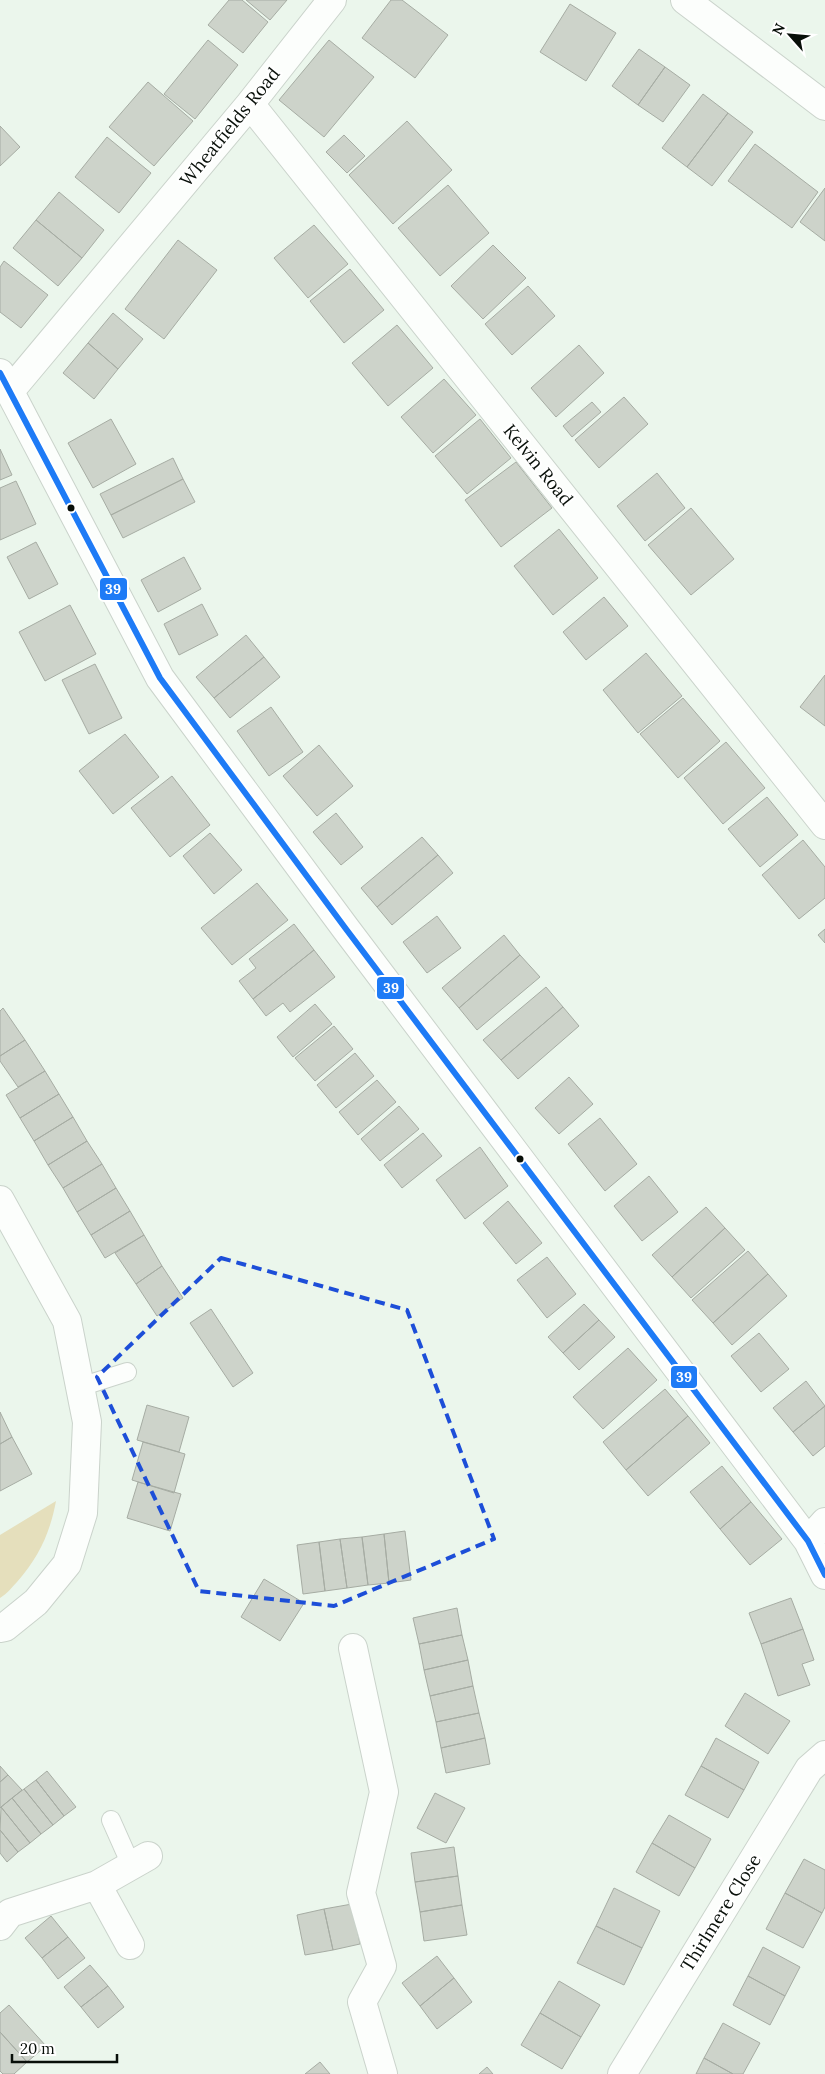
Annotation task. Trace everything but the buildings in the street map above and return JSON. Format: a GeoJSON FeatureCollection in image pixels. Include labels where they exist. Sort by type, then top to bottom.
{"type":"FeatureCollection","features":[{"type":"Feature","properties":{"kind":"street","name":"Wheatfields Road"},"geometry":{"type":"LineString","coordinates":[[5,382],[250,104],[332,0]]}},
{"type":"Feature","properties":{"kind":"street"},"geometry":{"type":"LineString","coordinates":[[685,0],[825,106]]}},
{"type":"Feature","properties":{"kind":"street","name":"Kelvin Road"},"geometry":{"type":"LineString","coordinates":[[250,104],[825,825]]}},
{"type":"Feature","properties":{"kind":"street"},"geometry":{"type":"LineString","coordinates":[[5,382],[160,678],[352,936],[817,1531],[825,1575]]}},
{"type":"Feature","properties":{"kind":"street"},"geometry":{"type":"LineString","coordinates":[[0,1200],[67,1321],[87,1422],[83,1513],[67,1564],[36,1602],[5,1627],[0,1628]]}},
{"type":"Feature","properties":{"kind":"street"},"geometry":{"type":"LineString","coordinates":[[353,1648],[384,1792],[361,1892],[382,1966],[362,2002],[382,2074]]}},
{"type":"Feature","properties":{"kind":"street","name":"Thirlmere Close"},"geometry":{"type":"LineString","coordinates":[[622,2074],[809,1769],[825,1755]]}},
{"type":"Feature","properties":{"kind":"street"},"geometry":{"type":"LineString","coordinates":[[0,1926],[10,1913],[97,1885],[139,1861]]}},
{"type":"Feature","properties":{"kind":"street"},"geometry":{"type":"LineString","coordinates":[[97,1885],[130,1945]]}},
{"type":"Feature","properties":{"kind":"lane"},"geometry":{"type":"LineString","coordinates":[[80,1387],[127,1372]]}},
{"type":"Feature","properties":{"kind":"lane"},"geometry":{"type":"LineString","coordinates":[[111,1820],[139,1861]]}},
{"type":"Feature","properties":{"kind":"highlighted area"},"geometry":{"type":"Polygon","coordinates":[[[221,1258],[407,1310],[494,1539],[334,1606],[199,1591],[97,1377],[221,1258]]]}},
{"type":"Feature","properties":{"kind":"shaded area"},"geometry":{"type":"Polygon","coordinates":[[[56,1501],[47,1534],[32,1563],[17,1582],[0,1598],[0,1535],[56,1501]]]}},
{"type":"Feature","properties":{"kind":"transit line","name":"39"},"geometry":{"type":"LineString","coordinates":[[0,373],[160,678],[346,929],[808,1541],[825,1575]]}}]}
